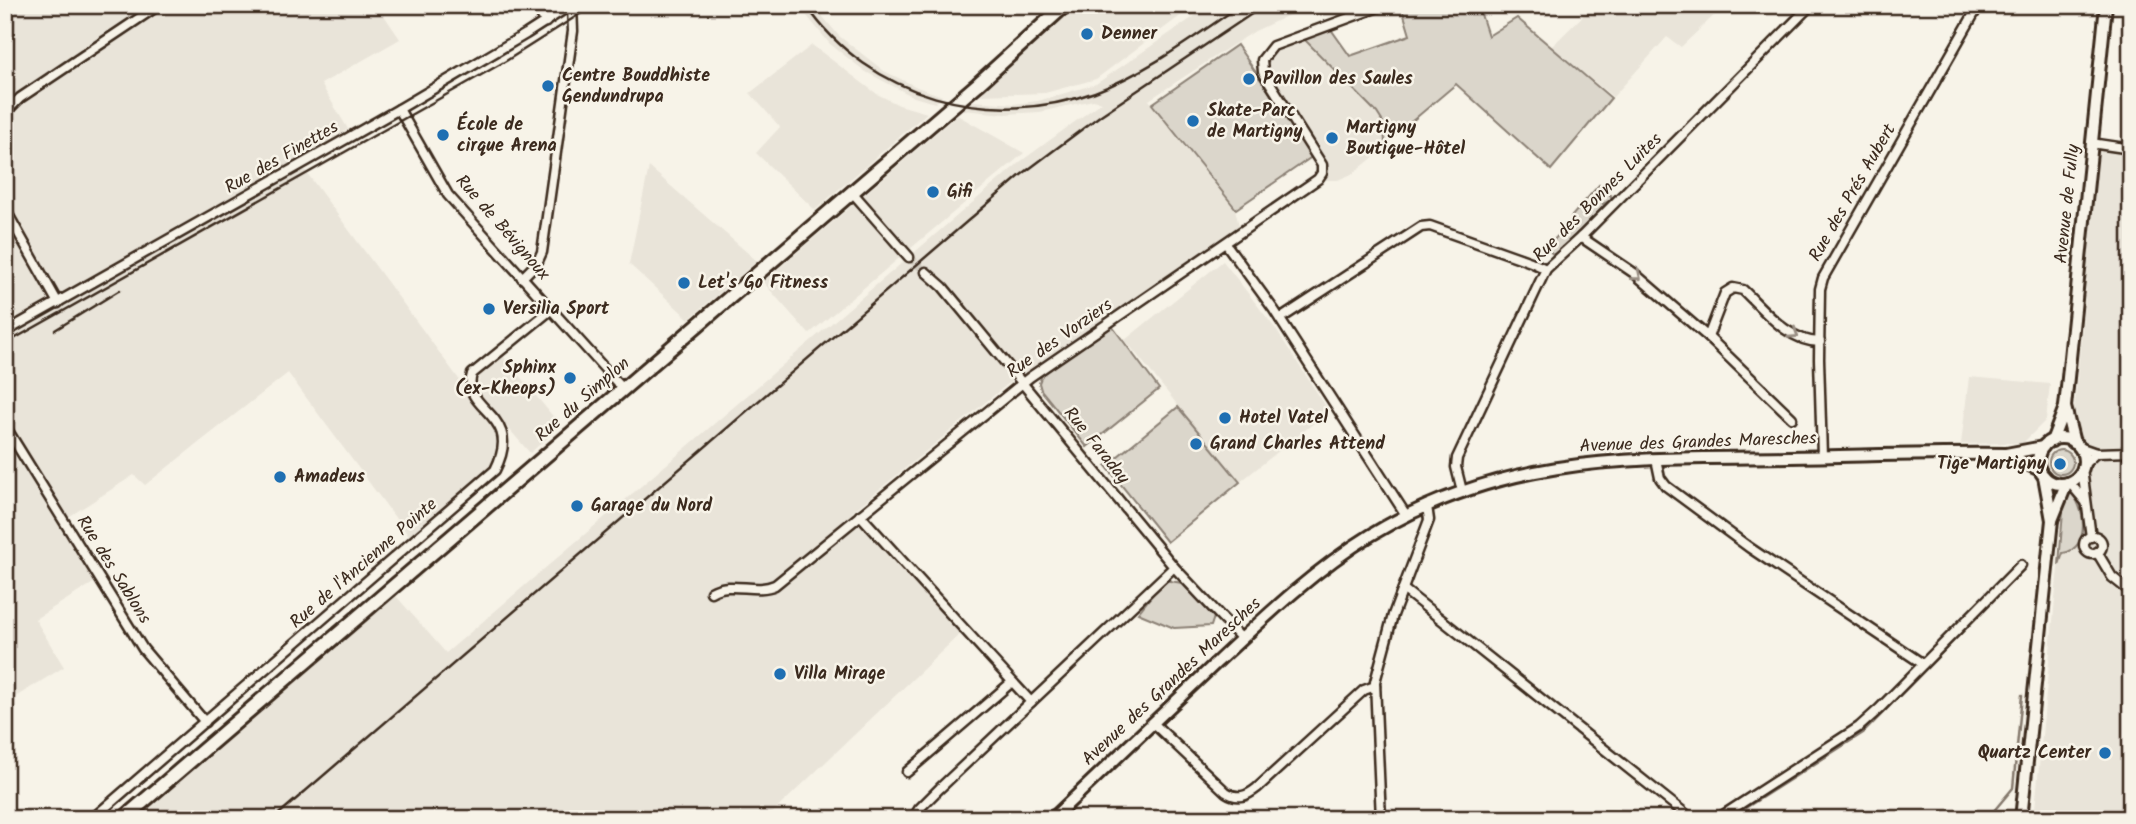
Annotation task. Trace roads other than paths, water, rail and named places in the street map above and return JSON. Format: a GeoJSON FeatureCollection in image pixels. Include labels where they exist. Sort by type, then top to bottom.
{"type":"FeatureCollection","features":[{"type":"Feature","properties":{"kind":"main road","name":"Rue du Simplon"},"geometry":{"type":"LineString","coordinates":[[123,819],[852,192],[1065,5]]}},
{"type":"Feature","properties":{"kind":"main road","name":"Avenue de Fully"},"geometry":{"type":"LineString","coordinates":[[2047,444],[2065,407],[2106,5]]}},
{"type":"Feature","properties":{"kind":"main road","name":"Avenue de Fully"},"geometry":{"type":"LineString","coordinates":[[2065,407],[2076,445]]}},
{"type":"Feature","properties":{"kind":"main road"},"geometry":{"type":"LineString","coordinates":[[2042,473],[2055,483],[2068,482],[2077,477],[2083,467],[2083,456],[2076,445],[2063,439],[2047,444],[2039,457],[2042,473],[2052,520]]}},
{"type":"Feature","properties":{"kind":"main road","name":"Avenue des Grandes Maresches"},"geometry":{"type":"LineString","coordinates":[[1052,819],[1242,639],[1327,565],[1370,535],[1406,515],[1462,491],[1557,467],[1656,459],[2006,454],[2047,444]]}},
{"type":"Feature","properties":{"kind":"main road","name":"Avenue des Grandes Maresches"},"geometry":{"type":"LineString","coordinates":[[2006,454],[2042,473]]}},
{"type":"Feature","properties":{"kind":"main road"},"geometry":{"type":"LineString","coordinates":[[2021,819],[2052,520],[2068,482]]}},
{"type":"Feature","properties":{"kind":"street"},"geometry":{"type":"LineString","coordinates":[[5,113],[20,98],[159,5]]}},
{"type":"Feature","properties":{"kind":"street"},"geometry":{"type":"LineString","coordinates":[[534,5],[546,22]]}},
{"type":"Feature","properties":{"kind":"street","name":"Rue des Finettes"},"geometry":{"type":"LineString","coordinates":[[5,332],[400,108],[572,5]]}},
{"type":"Feature","properties":{"kind":"street","name":"Rue des Finettes"},"geometry":{"type":"LineString","coordinates":[[522,278],[537,263],[542,252],[573,32],[572,5]]}},
{"type":"Feature","properties":{"kind":"street","name":"Rue des Vorziers"},"geometry":{"type":"LineString","coordinates":[[711,592],[722,587],[771,587],[1023,383],[1309,186],[1322,173],[1322,164],[1263,72],[1262,60],[1273,46],[1384,5]]}},
{"type":"Feature","properties":{"kind":"street","name":"Rue des Bonnes Luites"},"geometry":{"type":"LineString","coordinates":[[1462,491],[1456,467],[1457,458],[1546,269],[1811,5]]}},
{"type":"Feature","properties":{"kind":"street","name":"Rue des Prés Aubert"},"geometry":{"type":"LineString","coordinates":[[1822,456],[1820,289],[1823,278],[1979,5]]}},
{"type":"Feature","properties":{"kind":"street","name":"Rue de Bévignoux"},"geometry":{"type":"LineString","coordinates":[[400,108],[448,195],[624,389]]}},
{"type":"Feature","properties":{"kind":"street"},"geometry":{"type":"LineString","coordinates":[[2091,143],[2131,149]]}},
{"type":"Feature","properties":{"kind":"street"},"geometry":{"type":"LineString","coordinates":[[852,192],[909,257]]}},
{"type":"Feature","properties":{"kind":"street"},"geometry":{"type":"LineString","coordinates":[[5,208],[58,303]]}},
{"type":"Feature","properties":{"kind":"street"},"geometry":{"type":"LineString","coordinates":[[1280,319],[1421,227],[1430,226],[1546,269]]}},
{"type":"Feature","properties":{"kind":"street"},"geometry":{"type":"LineString","coordinates":[[1581,237],[1634,273],[1708,337],[1792,418]]}},
{"type":"Feature","properties":{"kind":"street"},"geometry":{"type":"LineString","coordinates":[[1226,244],[1280,319],[1406,515]]}},
{"type":"Feature","properties":{"kind":"street","name":"Rue Faraday"},"geometry":{"type":"LineString","coordinates":[[926,272],[943,288],[1023,383],[1174,567],[1242,639]]}},
{"type":"Feature","properties":{"kind":"street"},"geometry":{"type":"LineString","coordinates":[[1708,337],[1725,293],[1733,288],[1742,290],[1794,336],[1806,342],[1820,342]]}},
{"type":"Feature","properties":{"kind":"street","name":"Rue de l'Ancienne Pointe"},"geometry":{"type":"LineString","coordinates":[[92,819],[495,470],[503,455],[504,440],[499,425],[471,393],[469,384],[472,374],[552,309]]}},
{"type":"Feature","properties":{"kind":"street","name":"Rue des Sablons"},"geometry":{"type":"LineString","coordinates":[[5,426],[143,649],[205,722]]}},
{"type":"Feature","properties":{"kind":"street"},"geometry":{"type":"LineString","coordinates":[[2076,445],[2096,453],[2131,452]]}},
{"type":"Feature","properties":{"kind":"street"},"geometry":{"type":"LineString","coordinates":[[2096,453],[2083,467],[2091,537],[2096,537],[2101,542],[2101,549],[2097,552],[2112,577],[2131,592]]}},
{"type":"Feature","properties":{"kind":"street"},"geometry":{"type":"LineString","coordinates":[[1656,459],[1660,478],[1666,486],[1750,548],[1923,664]]}},
{"type":"Feature","properties":{"kind":"street"},"geometry":{"type":"LineString","coordinates":[[2068,482],[2085,501]]}},
{"type":"Feature","properties":{"kind":"street"},"geometry":{"type":"LineString","coordinates":[[1381,819],[1375,686],[1382,654],[1403,589],[1429,520],[1427,506]]}},
{"type":"Feature","properties":{"kind":"street"},"geometry":{"type":"LineString","coordinates":[[860,515],[1031,702]]}},
{"type":"Feature","properties":{"kind":"street"},"geometry":{"type":"LineString","coordinates":[[1717,819],[1859,727],[2021,565]]}},
{"type":"Feature","properties":{"kind":"street"},"geometry":{"type":"LineString","coordinates":[[913,819],[940,788],[1174,567]]}},
{"type":"Feature","properties":{"kind":"street"},"geometry":{"type":"LineString","coordinates":[[1403,589],[1692,819]]}},
{"type":"Feature","properties":{"kind":"street"},"geometry":{"type":"LineString","coordinates":[[907,772],[1012,682]]}},
{"type":"Feature","properties":{"kind":"street"},"geometry":{"type":"LineString","coordinates":[[1153,723],[1226,792],[1242,797],[1257,788],[1364,690],[1375,686]]}},
{"type":"Feature","properties":{"kind":"waterway"},"geometry":{"type":"LineString","coordinates":[[1728,819],[1863,733],[2025,568]]}},
{"type":"Feature","properties":{"kind":"waterway"},"geometry":{"type":"LineString","coordinates":[[1987,819],[2013,788],[2022,695]]}},
{"type":"Feature","properties":{"kind":"tunnel"},"geometry":{"type":"LineString","coordinates":[[909,257],[926,272]]}},
{"type":"Feature","properties":{"kind":"railway"},"geometry":{"type":"LineString","coordinates":[[5,344],[506,61],[594,5]]}},
{"type":"Feature","properties":{"kind":"railway"},"geometry":{"type":"LineString","coordinates":[[806,5],[832,37],[863,63],[898,83],[936,98],[975,106],[1015,108],[1056,103],[1115,84],[1171,53],[1241,5]]}},
{"type":"Feature","properties":{"kind":"railway"},"geometry":{"type":"LineString","coordinates":[[273,819],[1021,175],[1101,115],[1265,5]]}},
{"type":"Feature","properties":{"kind":"railway"},"geometry":{"type":"LineString","coordinates":[[55,330],[120,290]]}},
{"type":"Feature","properties":{"kind":"place","name":"Denner"},"geometry":{"type":"Point","coordinates":[1087,34]}},
{"type":"Feature","properties":{"kind":"place","name":"Pavillon des Saules"},"geometry":{"type":"Point","coordinates":[1249,79]}},
{"type":"Feature","properties":{"kind":"place","name":"Centre Bouddhiste Gendundrupa"},"geometry":{"type":"Point","coordinates":[548,86]}},
{"type":"Feature","properties":{"kind":"place","name":"Skate-Parc de Martigny"},"geometry":{"type":"Point","coordinates":[1193,121]}},
{"type":"Feature","properties":{"kind":"place","name":"École de cirque Arena"},"geometry":{"type":"Point","coordinates":[443,135]}},
{"type":"Feature","properties":{"kind":"place","name":"Martigny Boutique-Hôtel"},"geometry":{"type":"Point","coordinates":[1332,138]}},
{"type":"Feature","properties":{"kind":"place","name":"Gifi"},"geometry":{"type":"Point","coordinates":[933,192]}},
{"type":"Feature","properties":{"kind":"place","name":"Let's Go Fitness"},"geometry":{"type":"Point","coordinates":[684,283]}},
{"type":"Feature","properties":{"kind":"place","name":"Versilia Sport"},"geometry":{"type":"Point","coordinates":[489,309]}},
{"type":"Feature","properties":{"kind":"place","name":"Sphinx (ex-Kheops)"},"geometry":{"type":"Point","coordinates":[570,378]}},
{"type":"Feature","properties":{"kind":"place","name":"Hotel Vatel"},"geometry":{"type":"Point","coordinates":[1225,418]}},
{"type":"Feature","properties":{"kind":"place","name":"Grand Charles Attend"},"geometry":{"type":"Point","coordinates":[1196,444]}},
{"type":"Feature","properties":{"kind":"place","name":"Tige Martigny"},"geometry":{"type":"Point","coordinates":[2060,464]}},
{"type":"Feature","properties":{"kind":"place","name":"Amadeus"},"geometry":{"type":"Point","coordinates":[280,477]}},
{"type":"Feature","properties":{"kind":"place","name":"Garage du Nord"},"geometry":{"type":"Point","coordinates":[577,506]}},
{"type":"Feature","properties":{"kind":"place","name":"Villa Mirage"},"geometry":{"type":"Point","coordinates":[780,674]}},
{"type":"Feature","properties":{"kind":"place","name":"Quartz Center"},"geometry":{"type":"Point","coordinates":[2105,753]}}]}
